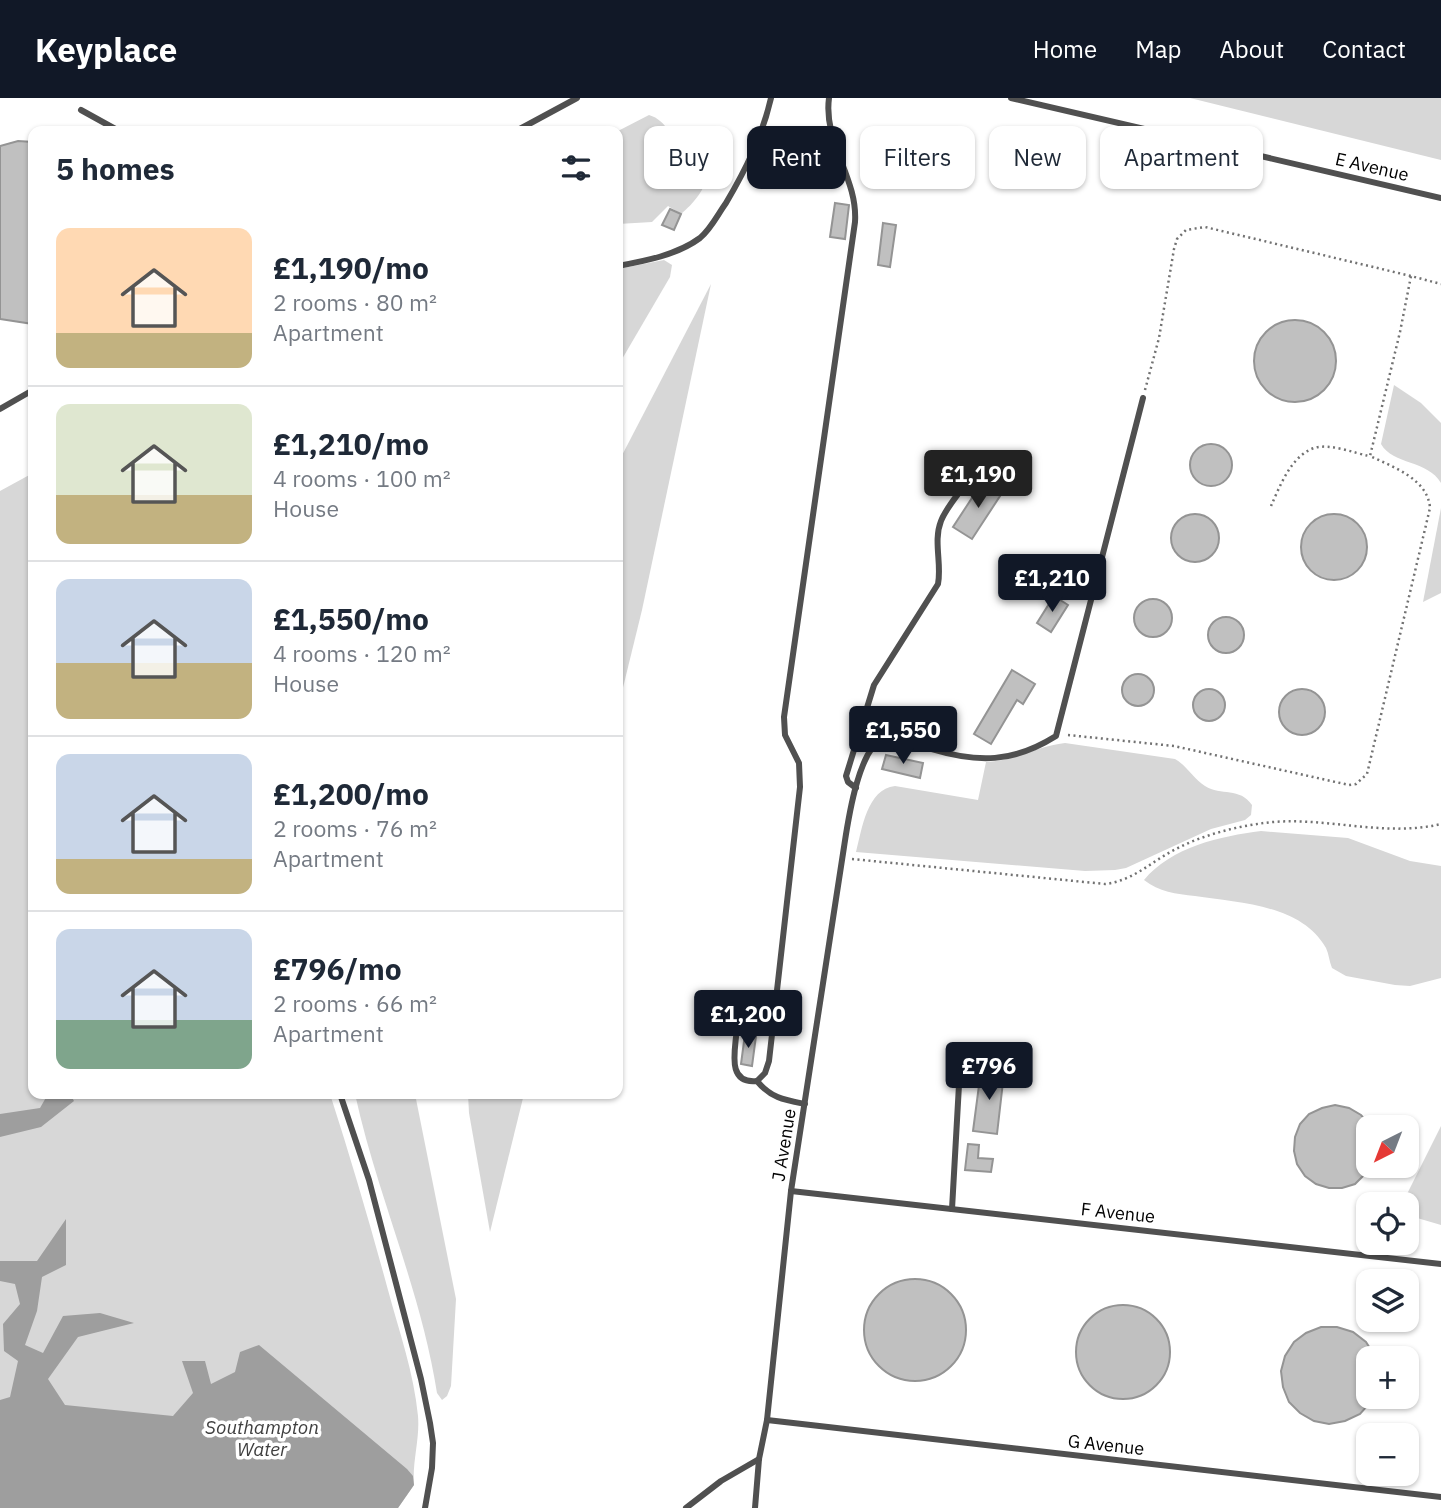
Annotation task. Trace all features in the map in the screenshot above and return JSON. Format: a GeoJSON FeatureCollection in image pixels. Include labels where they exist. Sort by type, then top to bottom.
{"type":"FeatureCollection","features":[{"type":"Feature","properties":{"kind":"lane"},"geometry":{"type":"LineString","coordinates":[[525,126],[577,98]]}},
{"type":"Feature","properties":{"kind":"lane"},"geometry":{"type":"LineString","coordinates":[[623,265],[671,252],[691,243],[706,232],[752,156],[765,124],[771,98]]}},
{"type":"Feature","properties":{"kind":"lane"},"geometry":{"type":"LineString","coordinates":[[736,1037],[733,1062],[737,1074],[747,1082],[757,1081],[765,1073],[769,1061],[800,787],[799,763],[785,735],[784,717],[855,222],[853,193],[829,131],[829,98]]}},
{"type":"Feature","properties":{"kind":"lane","name":"E Avenue"},"geometry":{"type":"LineString","coordinates":[[1011,98],[1441,198]]}},
{"type":"Feature","properties":{"kind":"lane"},"geometry":{"type":"LineString","coordinates":[[81,110],[110,126]]}},
{"type":"Feature","properties":{"kind":"lane"},"geometry":{"type":"LineString","coordinates":[[0,408],[28,393]]}},
{"type":"Feature","properties":{"kind":"lane"},"geometry":{"type":"LineString","coordinates":[[966,483],[941,521],[938,534],[938,584],[874,685],[846,776],[848,782],[856,788],[868,755],[883,738],[900,740],[964,758],[987,760],[1011,756],[1056,736],[1143,398]]}},
{"type":"Feature","properties":{"kind":"lane","name":"J Avenue"},"geometry":{"type":"LineString","coordinates":[[755,1508],[791,1191],[842,858],[856,788]]}},
{"type":"Feature","properties":{"kind":"lane"},"geometry":{"type":"LineString","coordinates":[[952,1209],[960,1068]]}},
{"type":"Feature","properties":{"kind":"lane"},"geometry":{"type":"LineString","coordinates":[[757,1081],[777,1099],[805,1104]]}},
{"type":"Feature","properties":{"kind":"lane"},"geometry":{"type":"LineString","coordinates":[[342,1099],[369,1180],[421,1379],[433,1443],[425,1508]]}},
{"type":"Feature","properties":{"kind":"lane","name":"F Avenue"},"geometry":{"type":"LineString","coordinates":[[791,1191],[1441,1264]]}},
{"type":"Feature","properties":{"kind":"lane","name":"G Avenue"},"geometry":{"type":"LineString","coordinates":[[767,1420],[1441,1497]]}},
{"type":"Feature","properties":{"kind":"lane"},"geometry":{"type":"LineString","coordinates":[[686,1508],[730,1475],[759,1459]]}},
{"type":"Feature","properties":{"kind":"path"},"geometry":{"type":"LineString","coordinates":[[1143,398],[1158,338],[1171,258],[1177,239],[1186,230],[1205,227],[1441,284]]}},
{"type":"Feature","properties":{"kind":"path"},"geometry":{"type":"LineString","coordinates":[[1370,456],[1401,332],[1411,276]]}},
{"type":"Feature","properties":{"kind":"path"},"geometry":{"type":"LineString","coordinates":[[1056,736],[1062,734],[1150,742],[1343,784],[1356,784],[1362,780],[1371,768],[1430,508],[1426,492],[1392,467],[1370,456],[1330,448],[1314,448],[1302,456],[1290,470],[1271,506]]}},
{"type":"Feature","properties":{"kind":"path"},"geometry":{"type":"LineString","coordinates":[[842,858],[1105,884],[1128,879],[1173,850],[1202,838],[1263,822],[1401,828],[1441,824]]}},
{"type":"Feature","properties":{"kind":"shaded area"},"geometry":{"type":"Polygon","coordinates":[[[1190,98],[1441,98],[1441,160],[1190,98]]]}},
{"type":"Feature","properties":{"kind":"shaded area"},"geometry":{"type":"Polygon","coordinates":[[[649,115],[665,126],[644,126],[644,189],[702,189],[681,214],[668,206],[652,222],[623,224],[623,128],[649,115]]]}},
{"type":"Feature","properties":{"kind":"shaded area"},"geometry":{"type":"Polygon","coordinates":[[[664,260],[672,265],[670,277],[623,357],[623,268],[664,260]]]}},
{"type":"Feature","properties":{"kind":"shaded area"},"geometry":{"type":"Polygon","coordinates":[[[711,284],[623,688],[623,453],[711,284]]]}},
{"type":"Feature","properties":{"kind":"shaded area"},"geometry":{"type":"Polygon","coordinates":[[[1394,385],[1421,403],[1441,423],[1441,483],[1428,470],[1394,456],[1381,444],[1394,385]]]}},
{"type":"Feature","properties":{"kind":"shaded area"},"geometry":{"type":"Polygon","coordinates":[[[28,476],[28,1099],[332,1099],[410,1368],[416,1400],[418,1425],[414,1485],[398,1508],[0,1508],[0,491],[28,476]]]}},
{"type":"Feature","properties":{"kind":"shaded area"},"geometry":{"type":"Polygon","coordinates":[[[1441,508],[1441,593],[1423,602],[1441,508]]]}},
{"type":"Feature","properties":{"kind":"shaded area"},"geometry":{"type":"Polygon","coordinates":[[[1065,743],[1175,759],[1205,786],[1247,799],[1252,805],[1251,815],[1245,820],[1211,829],[1126,868],[1115,870],[1085,871],[856,852],[867,812],[878,794],[886,789],[895,786],[978,800],[986,762],[1065,743]]]}},
{"type":"Feature","properties":{"kind":"shaded area"},"geometry":{"type":"Polygon","coordinates":[[[1261,831],[1348,838],[1410,861],[1441,866],[1441,978],[1410,986],[1346,976],[1332,968],[1326,948],[1315,933],[1285,914],[1249,904],[1168,892],[1144,880],[1168,859],[1182,851],[1214,840],[1261,831]]]}},
{"type":"Feature","properties":{"kind":"shaded area"},"geometry":{"type":"Polygon","coordinates":[[[356,1099],[416,1099],[456,1299],[451,1386],[442,1400],[437,1393],[421,1317],[356,1099]]]}},
{"type":"Feature","properties":{"kind":"shaded area"},"geometry":{"type":"Polygon","coordinates":[[[468,1099],[523,1099],[490,1232],[468,1099]]]}},
{"type":"Feature","properties":{"kind":"shaded area"},"geometry":{"type":"Polygon","coordinates":[[[1441,1126],[1441,1225],[1419,1219],[1419,1192],[1408,1192],[1415,1178],[1419,1178],[1419,1170],[1441,1126]]]}},
{"type":"Feature","properties":{"kind":"water"},"geometry":{"type":"Polygon","coordinates":[[[45,1099],[74,1101],[41,1127],[0,1137],[0,1114],[40,1108],[45,1099]]]}},
{"type":"Feature","properties":{"kind":"water","name":"Southampton Water"},"geometry":{"type":"Polygon","coordinates":[[[66,1219],[66,1265],[42,1277],[37,1311],[25,1345],[43,1353],[63,1316],[100,1313],[134,1323],[78,1337],[48,1379],[65,1405],[173,1416],[193,1393],[182,1361],[205,1361],[211,1384],[235,1372],[240,1352],[259,1345],[413,1476],[414,1485],[398,1508],[0,1508],[0,1400],[10,1397],[18,1361],[4,1351],[3,1324],[20,1304],[15,1284],[0,1281],[0,1261],[37,1261],[66,1219]]]}},
{"type":"Feature","properties":{"kind":"building"},"geometry":{"type":"Polygon","coordinates":[[[18,141],[28,142],[28,323],[0,319],[0,146],[18,141]]]}},
{"type":"Feature","properties":{"kind":"building"},"geometry":{"type":"Polygon","coordinates":[[[835,203],[849,205],[845,239],[830,237],[835,203]]]}},
{"type":"Feature","properties":{"kind":"building"},"geometry":{"type":"Polygon","coordinates":[[[670,209],[681,214],[674,230],[662,225],[670,209]]]}},
{"type":"Feature","properties":{"kind":"building"},"geometry":{"type":"Polygon","coordinates":[[[883,223],[896,225],[890,267],[878,265],[883,223]]]}},
{"type":"Feature","properties":{"kind":"building"},"geometry":{"type":"Polygon","coordinates":[[[1287,320],[1303,320],[1318,326],[1330,338],[1336,361],[1330,384],[1318,396],[1303,402],[1287,402],[1272,396],[1260,384],[1254,369],[1254,353],[1260,338],[1272,326],[1287,320]]]}},
{"type":"Feature","properties":{"kind":"building"},"geometry":{"type":"Polygon","coordinates":[[[1211,444],[1226,450],[1232,465],[1226,480],[1211,486],[1196,480],[1190,465],[1196,450],[1211,444]]]}},
{"type":"Feature","properties":{"kind":"building"},"geometry":{"type":"Polygon","coordinates":[[[983,481],[1002,493],[972,539],[953,527],[983,481]]]}},
{"type":"Feature","properties":{"kind":"building"},"geometry":{"type":"Polygon","coordinates":[[[1195,514],[1212,521],[1219,538],[1212,555],[1195,562],[1178,555],[1171,538],[1178,521],[1195,514]]]}},
{"type":"Feature","properties":{"kind":"building"},"geometry":{"type":"Polygon","coordinates":[[[1340,514],[1358,523],[1365,534],[1365,560],[1358,571],[1347,578],[1328,580],[1310,571],[1303,560],[1301,541],[1310,523],[1321,516],[1340,514]]]}},
{"type":"Feature","properties":{"kind":"building"},"geometry":{"type":"Polygon","coordinates":[[[1054,596],[1068,605],[1051,632],[1037,623],[1054,596]]]}},
{"type":"Feature","properties":{"kind":"building"},"geometry":{"type":"Polygon","coordinates":[[[1153,599],[1166,605],[1172,618],[1166,631],[1153,637],[1140,631],[1134,618],[1140,605],[1153,599]]]}},
{"type":"Feature","properties":{"kind":"building"},"geometry":{"type":"Polygon","coordinates":[[[1226,617],[1239,622],[1244,635],[1239,648],[1226,653],[1213,648],[1208,635],[1213,622],[1226,617]]]}},
{"type":"Feature","properties":{"kind":"building"},"geometry":{"type":"Polygon","coordinates":[[[1012,670],[1035,684],[1023,704],[1017,700],[991,744],[974,734],[1012,670]]]}},
{"type":"Feature","properties":{"kind":"building"},"geometry":{"type":"Polygon","coordinates":[[[1138,674],[1150,678],[1154,690],[1150,702],[1138,706],[1126,702],[1122,690],[1126,678],[1138,674]]]}},
{"type":"Feature","properties":{"kind":"building"},"geometry":{"type":"Polygon","coordinates":[[[1209,689],[1221,693],[1225,705],[1221,717],[1209,721],[1197,717],[1193,705],[1197,693],[1209,689]]]}},
{"type":"Feature","properties":{"kind":"building"},"geometry":{"type":"Polygon","coordinates":[[[1302,689],[1318,696],[1325,712],[1318,728],[1302,735],[1286,728],[1279,712],[1286,696],[1302,689]]]}},
{"type":"Feature","properties":{"kind":"building"},"geometry":{"type":"Polygon","coordinates":[[[886,755],[923,763],[920,778],[882,769],[886,755]]]}},
{"type":"Feature","properties":{"kind":"building"},"geometry":{"type":"Polygon","coordinates":[[[745,1034],[756,1036],[752,1066],[741,1064],[745,1034]]]}},
{"type":"Feature","properties":{"kind":"building"},"geometry":{"type":"Polygon","coordinates":[[[981,1070],[1004,1073],[997,1134],[973,1131],[981,1070]]]}},
{"type":"Feature","properties":{"kind":"building"},"geometry":{"type":"Polygon","coordinates":[[[1335,1105],[1349,1108],[1361,1115],[1356,1115],[1356,1178],[1361,1178],[1355,1184],[1329,1188],[1316,1184],[1305,1176],[1297,1164],[1295,1137],[1300,1124],[1309,1114],[1335,1105]]]}},
{"type":"Feature","properties":{"kind":"building"},"geometry":{"type":"Polygon","coordinates":[[[968,1144],[979,1145],[978,1158],[993,1159],[991,1172],[965,1170],[968,1144]]]}},
{"type":"Feature","properties":{"kind":"building"},"geometry":{"type":"Polygon","coordinates":[[[915,1279],[935,1283],[951,1294],[962,1310],[966,1330],[962,1350],[951,1366],[935,1377],[915,1381],[895,1377],[879,1366],[868,1350],[864,1330],[868,1310],[879,1294],[895,1283],[915,1279]]]}},
{"type":"Feature","properties":{"kind":"building"},"geometry":{"type":"Polygon","coordinates":[[[1114,1305],[1132,1305],[1157,1318],[1167,1334],[1170,1352],[1167,1370],[1157,1386],[1132,1399],[1114,1399],[1089,1386],[1076,1361],[1076,1343],[1089,1318],[1114,1305]]]}},
{"type":"Feature","properties":{"kind":"building"},"geometry":{"type":"Polygon","coordinates":[[[1321,1327],[1337,1327],[1353,1332],[1366,1342],[1368,1346],[1356,1346],[1356,1409],[1364,1409],[1360,1414],[1329,1424],[1314,1421],[1300,1413],[1289,1402],[1281,1371],[1285,1356],[1294,1342],[1321,1327]]]}}]}
